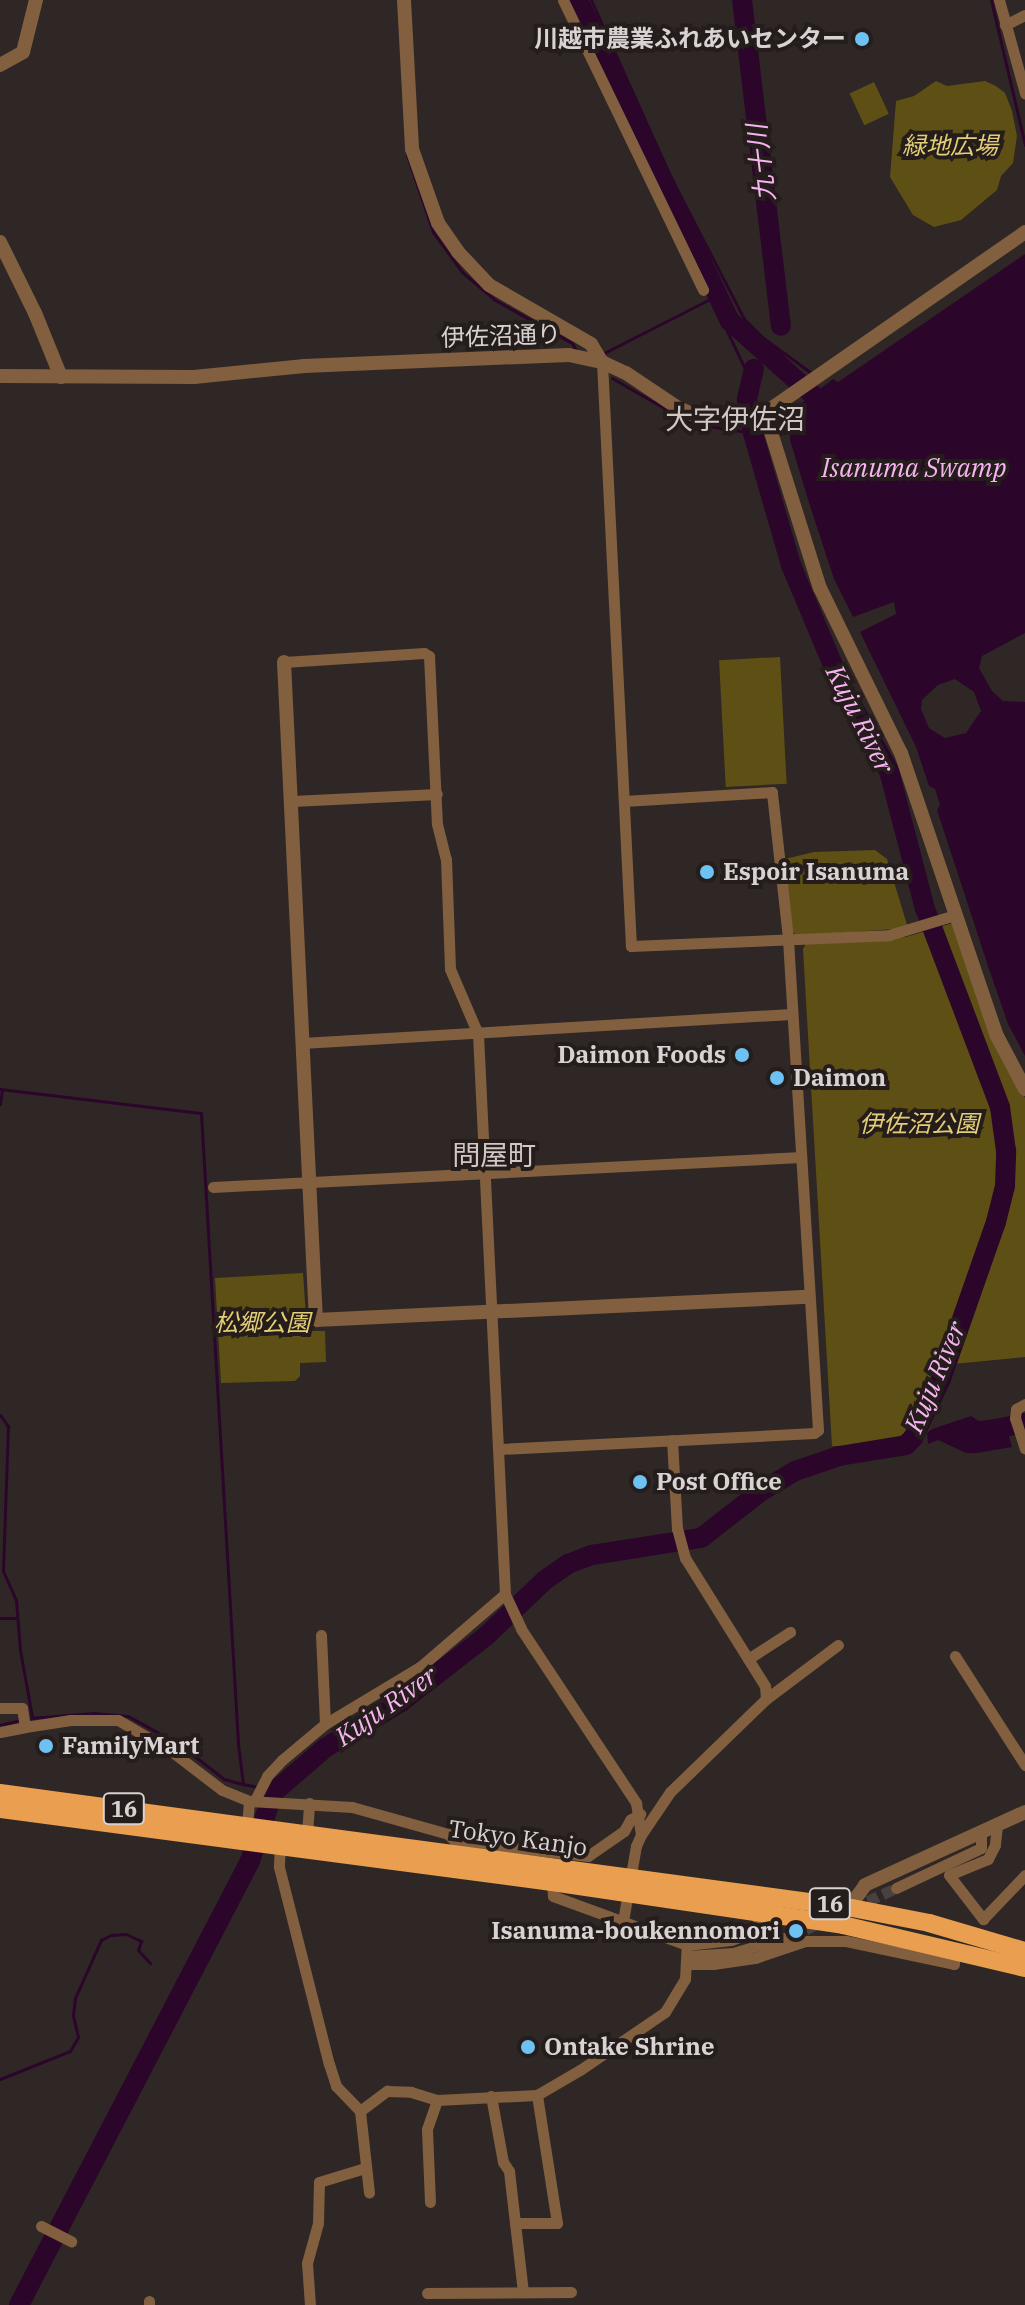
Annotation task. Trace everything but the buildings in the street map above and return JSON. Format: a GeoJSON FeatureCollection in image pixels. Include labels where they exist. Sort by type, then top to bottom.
{"type":"FeatureCollection","features":[{"type":"Feature","properties":{"kind":"highway","name":"Tokyo Kanjo"},"geometry":{"type":"LineString","coordinates":[[0,1793],[246,1833],[280,1845],[552,1882],[629,1885],[845,1916],[1025,1968]]}},
{"type":"Feature","properties":{"kind":"highway","name":"Tokyo Kanjo"},"geometry":{"type":"LineString","coordinates":[[0,1809],[246,1833],[307,1834],[459,1848],[761,1913],[929,1923],[1025,1951]]}},
{"type":"Feature","properties":{"kind":"street"},"geometry":{"type":"LineString","coordinates":[[0,65],[23,52],[36,0]]}},
{"type":"Feature","properties":{"kind":"street"},"geometry":{"type":"LineString","coordinates":[[404,0],[412,149],[438,223],[458,252],[489,285],[591,344],[602,362],[631,946],[889,935],[948,918]]}},
{"type":"Feature","properties":{"kind":"street"},"geometry":{"type":"LineString","coordinates":[[563,0],[703,290]]}},
{"type":"Feature","properties":{"kind":"street"},"geometry":{"type":"LineString","coordinates":[[999,0],[1025,93]]}},
{"type":"Feature","properties":{"kind":"street"},"geometry":{"type":"LineString","coordinates":[[1005,25],[1025,15]]}},
{"type":"Feature","properties":{"kind":"street","name":"伊佐沼通り"},"geometry":{"type":"LineString","coordinates":[[0,376],[194,377],[304,366],[569,355],[602,362],[678,408],[699,417],[740,421],[762,414],[1025,232]]}},
{"type":"Feature","properties":{"kind":"street"},"geometry":{"type":"LineString","coordinates":[[0,242],[35,313],[61,377]]}},
{"type":"Feature","properties":{"kind":"street"},"geometry":{"type":"LineString","coordinates":[[762,414],[820,588],[901,753],[948,918],[997,1036],[1025,1089]]}},
{"type":"Feature","properties":{"kind":"street"},"geometry":{"type":"LineString","coordinates":[[623,1921],[641,1835],[640,1814],[625,1783],[520,1625],[505,1594],[494,1313],[478,1034],[450,969],[446,859],[437,824],[429,656],[424,653],[284,662],[318,1322],[494,1313],[807,1297]]}},
{"type":"Feature","properties":{"kind":"street"},"geometry":{"type":"LineString","coordinates":[[500,1449],[814,1433],[818,1430],[807,1297],[788,938],[772,792],[624,801]]}},
{"type":"Feature","properties":{"kind":"street"},"geometry":{"type":"LineString","coordinates":[[292,801],[437,794]]}},
{"type":"Feature","properties":{"kind":"street"},"geometry":{"type":"LineString","coordinates":[[302,1043],[791,1014]]}},
{"type":"Feature","properties":{"kind":"street"},"geometry":{"type":"LineString","coordinates":[[213,1187],[801,1157]]}},
{"type":"Feature","properties":{"kind":"street"},"geometry":{"type":"LineString","coordinates":[[1023,1445],[1015,1418],[1016,1409],[1025,1404]]}},
{"type":"Feature","properties":{"kind":"street"},"geometry":{"type":"LineString","coordinates":[[672,1440],[677,1529],[685,1558],[765,1686],[766,1699]]}},
{"type":"Feature","properties":{"kind":"street"},"geometry":{"type":"LineString","coordinates":[[246,1833],[252,1801],[267,1776],[282,1760],[325,1724],[420,1667],[505,1594]]}},
{"type":"Feature","properties":{"kind":"street"},"geometry":{"type":"LineString","coordinates":[[748,1659],[790,1632]]}},
{"type":"Feature","properties":{"kind":"street"},"geometry":{"type":"LineString","coordinates":[[321,1635],[325,1724]]}},
{"type":"Feature","properties":{"kind":"street"},"geometry":{"type":"LineString","coordinates":[[641,1835],[670,1792],[766,1699],[838,1645]]}},
{"type":"Feature","properties":{"kind":"street"},"geometry":{"type":"LineString","coordinates":[[955,1656],[1025,1765]]}},
{"type":"Feature","properties":{"kind":"street"},"geometry":{"type":"LineString","coordinates":[[0,1708],[22,1708],[25,1727]]}},
{"type":"Feature","properties":{"kind":"street"},"geometry":{"type":"LineString","coordinates":[[0,1732],[70,1720],[118,1720],[171,1751],[222,1790],[252,1801],[352,1807],[448,1834],[459,1848],[588,1856],[624,1831],[630,1820],[640,1814]]}},
{"type":"Feature","properties":{"kind":"street"},"geometry":{"type":"LineString","coordinates":[[307,1834],[309,1803]]}},
{"type":"Feature","properties":{"kind":"street"},"geometry":{"type":"LineString","coordinates":[[845,1916],[865,1885],[1025,1812]]}},
{"type":"Feature","properties":{"kind":"street"},"geometry":{"type":"LineString","coordinates":[[997,1825],[995,1845],[988,1859],[949,1875],[983,1919],[1025,1875]]}},
{"type":"Feature","properties":{"kind":"street"},"geometry":{"type":"LineString","coordinates":[[896,1888],[981,1848],[981,1832]]}},
{"type":"Feature","properties":{"kind":"street"},"geometry":{"type":"LineString","coordinates":[[280,1845],[279,1867],[329,2064],[336,2086],[360,2111],[369,2193]]}},
{"type":"Feature","properties":{"kind":"street"},"geometry":{"type":"LineString","coordinates":[[552,1882],[553,1896],[623,1921],[687,1955],[713,1964],[755,1958],[805,1941],[846,1941],[954,1964],[954,1949]]}},
{"type":"Feature","properties":{"kind":"street"},"geometry":{"type":"LineString","coordinates":[[687,1955],[745,1935],[756,1927],[761,1913]]}},
{"type":"Feature","properties":{"kind":"street"},"geometry":{"type":"LineString","coordinates":[[687,1955],[733,1953],[791,1936]]}},
{"type":"Feature","properties":{"kind":"street"},"geometry":{"type":"LineString","coordinates":[[360,2111],[387,2091],[411,2092],[437,2100],[537,2095],[571,2076],[665,2012],[680,1992],[687,1955]]}},
{"type":"Feature","properties":{"kind":"street"},"geometry":{"type":"LineString","coordinates":[[515,2223],[557,2223],[537,2095]]}},
{"type":"Feature","properties":{"kind":"street"},"geometry":{"type":"LineString","coordinates":[[491,2096],[503,2162],[509,2171],[523,2292]]}},
{"type":"Feature","properties":{"kind":"street"},"geometry":{"type":"LineString","coordinates":[[430,2202],[427,2140],[437,2100]]}},
{"type":"Feature","properties":{"kind":"street"},"geometry":{"type":"LineString","coordinates":[[310,2305],[307,2263],[318,2223],[319,2182],[365,2168]]}},
{"type":"Feature","properties":{"kind":"street"},"geometry":{"type":"LineString","coordinates":[[41,2226],[71,2241]]}},
{"type":"Feature","properties":{"kind":"street"},"geometry":{"type":"LineString","coordinates":[[427,2293],[571,2292]]}},
{"type":"Feature","properties":{"kind":"green space","name":"緑地広場"},"geometry":{"type":"Polygon","coordinates":[[[936,81],[947,86],[985,81],[996,86],[1005,93],[1017,136],[1013,163],[1001,176],[997,190],[961,220],[934,227],[913,215],[890,177],[896,101],[914,96],[936,81]]]}},
{"type":"Feature","properties":{"kind":"green space"},"geometry":{"type":"Polygon","coordinates":[[[874,82],[889,114],[864,125],[850,93],[874,82]]]}},
{"type":"Feature","properties":{"kind":"green space"},"geometry":{"type":"Polygon","coordinates":[[[780,657],[787,784],[726,787],[719,660],[780,657]]]}},
{"type":"Feature","properties":{"kind":"green space"},"geometry":{"type":"Polygon","coordinates":[[[875,850],[887,859],[908,928],[797,936],[790,929],[785,859],[814,852],[875,850]]]}},
{"type":"Feature","properties":{"kind":"green space","name":"伊佐沼公園"},"geometry":{"type":"Polygon","coordinates":[[[953,923],[987,1025],[1025,1098],[1025,1357],[943,1365],[920,1415],[900,1442],[892,1446],[832,1446],[803,949],[806,944],[906,937],[953,923]]]}},
{"type":"Feature","properties":{"kind":"green space","name":"松郷公園"},"geometry":{"type":"Polygon","coordinates":[[[303,1273],[307,1331],[325,1331],[326,1362],[300,1363],[300,1376],[295,1381],[221,1383],[215,1278],[303,1273]]]}},
{"type":"Feature","properties":{"kind":"water","name":"Isanuma Swamp"},"geometry":{"type":"Polygon","coordinates":[[[1025,254],[1025,633],[982,656],[979,668],[992,691],[1003,701],[1025,702],[1025,1056],[1008,1024],[990,972],[937,810],[940,805],[935,789],[929,786],[916,747],[860,632],[896,614],[894,602],[853,617],[834,579],[790,440],[790,421],[795,408],[833,379],[838,382],[1025,254]],[[955,679],[938,685],[922,700],[921,709],[929,728],[945,738],[966,733],[981,711],[974,692],[955,679]]]}},
{"type":"Feature","properties":{"kind":"water"},"geometry":{"type":"Polygon","coordinates":[[[971,1416],[979,1421],[1004,1418],[1012,1447],[966,1453],[938,1440],[928,1444],[927,1433],[932,1429],[971,1416]]]}},
{"type":"Feature","properties":{"kind":"waterway"},"geometry":{"type":"LineString","coordinates":[[571,0],[655,177]]}},
{"type":"Feature","properties":{"kind":"waterway"},"geometry":{"type":"LineString","coordinates":[[578,0],[730,321],[830,410]]}},
{"type":"Feature","properties":{"kind":"waterway"},"geometry":{"type":"LineString","coordinates":[[591,0],[670,176],[744,319],[762,337],[814,375]]}},
{"type":"Feature","properties":{"kind":"waterway","name":"九十川"},"geometry":{"type":"LineString","coordinates":[[742,0],[781,326]]}},
{"type":"Feature","properties":{"kind":"waterway"},"geometry":{"type":"LineString","coordinates":[[991,0],[1025,145]]}},
{"type":"Feature","properties":{"kind":"waterway"},"geometry":{"type":"LineString","coordinates":[[407,155],[433,232],[462,272],[495,300],[572,343],[577,352]]}},
{"type":"Feature","properties":{"kind":"waterway"},"geometry":{"type":"LineString","coordinates":[[707,289],[746,371],[747,399]]}},
{"type":"Feature","properties":{"kind":"waterway"},"geometry":{"type":"LineString","coordinates":[[602,354],[718,295]]}},
{"type":"Feature","properties":{"kind":"waterway","name":"Kuju River"},"geometry":{"type":"LineString","coordinates":[[19,2305],[250,1861],[273,1793],[325,1748],[401,1702],[486,1636],[545,1580],[568,1564],[592,1555],[701,1538],[760,1492],[795,1471],[839,1456],[906,1445],[913,1438],[941,1379],[996,1222],[1005,1186],[1006,1151],[1000,1107],[925,909],[889,771],[843,689],[791,565],[753,433],[747,399],[754,369]]}},
{"type":"Feature","properties":{"kind":"waterway"},"geometry":{"type":"LineString","coordinates":[[612,378],[690,423],[753,433]]}},
{"type":"Feature","properties":{"kind":"waterway"},"geometry":{"type":"LineString","coordinates":[[0,1089],[201,1113],[238,1744],[243,1784],[258,1787]]}},
{"type":"Feature","properties":{"kind":"waterway"},"geometry":{"type":"LineString","coordinates":[[0,1104],[2,1090]]}},
{"type":"Feature","properties":{"kind":"waterway"},"geometry":{"type":"LineString","coordinates":[[0,1415],[8,1426],[3,1571],[16,1600],[20,1650],[32,1717]]}},
{"type":"Feature","properties":{"kind":"waterway","name":"Isanuma Swamp"},"geometry":{"type":"LineString","coordinates":[[981,1432],[1025,1423]]}},
{"type":"Feature","properties":{"kind":"waterway"},"geometry":{"type":"LineString","coordinates":[[0,1618],[16,1618]]}},
{"type":"Feature","properties":{"kind":"waterway"},"geometry":{"type":"LineString","coordinates":[[31,1718],[94,1713],[128,1716],[180,1745],[224,1779],[243,1784]]}},
{"type":"Feature","properties":{"kind":"waterway"},"geometry":{"type":"LineString","coordinates":[[0,1725],[20,1720]]}},
{"type":"Feature","properties":{"kind":"waterway"},"geometry":{"type":"LineString","coordinates":[[0,2079],[70,2051],[78,2037],[73,2015],[75,1998],[101,1940],[111,1935],[126,1934],[141,1941],[138,1950],[150,1963]]}},
{"type":"Feature","properties":{"kind":"tunnel"},"geometry":{"type":"LineString","coordinates":[[853,1908],[896,1888]]}},
{"type":"Feature","properties":{"kind":"tunnel"},"geometry":{"type":"LineString","coordinates":[[791,1936],[819,1923]]}},
{"type":"Feature","properties":{"kind":"place","name":"川越市農業ふれあいセンター"},"geometry":{"type":"Point","coordinates":[862,39]}},
{"type":"Feature","properties":{"kind":"place","name":"Espoir Isanuma"},"geometry":{"type":"Point","coordinates":[707,872]}},
{"type":"Feature","properties":{"kind":"place","name":"Daimon Foods"},"geometry":{"type":"Point","coordinates":[742,1055]}},
{"type":"Feature","properties":{"kind":"place","name":"Daimon"},"geometry":{"type":"Point","coordinates":[777,1078]}},
{"type":"Feature","properties":{"kind":"place","name":"Post Office"},"geometry":{"type":"Point","coordinates":[640,1482]}},
{"type":"Feature","properties":{"kind":"place","name":"FamilyMart"},"geometry":{"type":"Point","coordinates":[46,1746]}},
{"type":"Feature","properties":{"kind":"place","name":"Isanuma-boukennomori"},"geometry":{"type":"Point","coordinates":[796,1931]}},
{"type":"Feature","properties":{"kind":"place","name":"Ontake Shrine"},"geometry":{"type":"Point","coordinates":[528,2047]}},
{"type":"Feature","properties":{"kind":"district","name":"大字伊佐沼"},"geometry":{"type":"Point","coordinates":[735,419]}},
{"type":"Feature","properties":{"kind":"district","name":"問屋町"},"geometry":{"type":"Point","coordinates":[494,1155]}}]}
